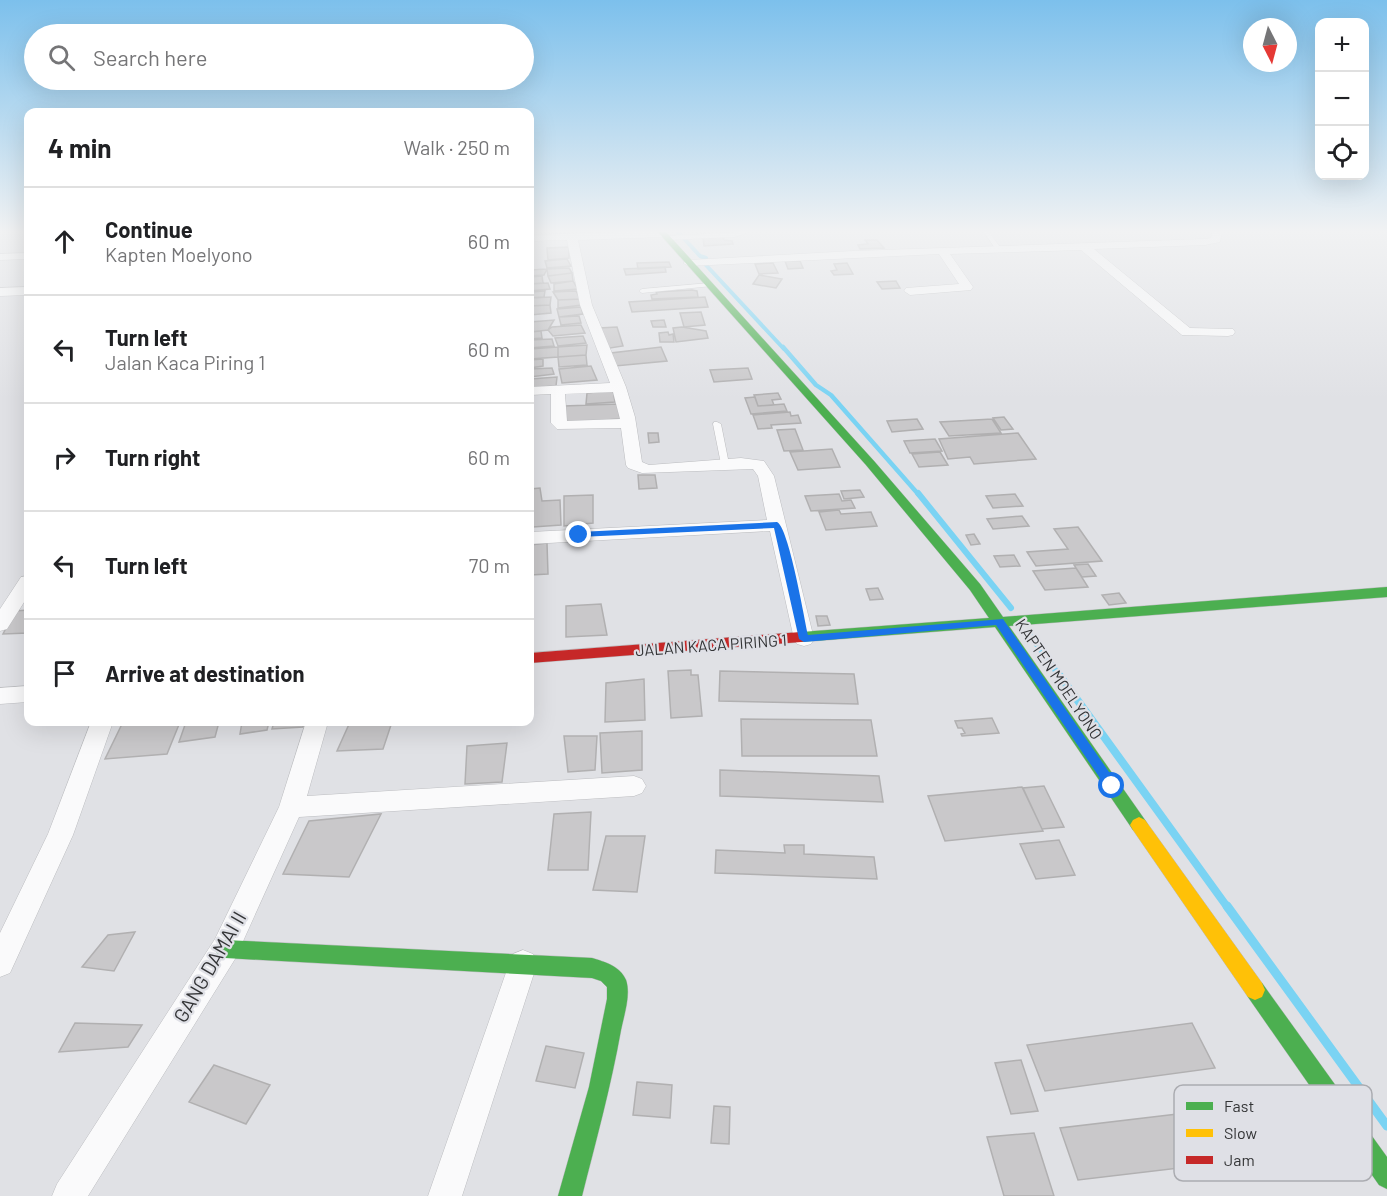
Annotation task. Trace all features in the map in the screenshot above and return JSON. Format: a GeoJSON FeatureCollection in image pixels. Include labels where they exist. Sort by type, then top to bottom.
{"type":"FeatureCollection","features":[{"type":"Feature","properties":{"kind":"street"},"geometry":{"type":"LineString","coordinates":[[583,288],[586,304],[619,387],[628,423],[634,465],[648,470],[752,462],[763,469],[783,542],[804,639]]}},
{"type":"Feature","properties":{"kind":"street","name":"KAPTEN MOELYONO"},"geometry":{"type":"LineString","coordinates":[[712,288],[949,554],[999,621],[1158,853],[1322,1085]]}},
{"type":"Feature","properties":{"kind":"street"},"geometry":{"type":"LineString","coordinates":[[910,291],[955,288]]}},
{"type":"Feature","properties":{"kind":"street"},"geometry":{"type":"LineString","coordinates":[[1134,288],[1187,332],[1228,332]]}},
{"type":"Feature","properties":{"kind":"street"},"geometry":{"type":"LineString","coordinates":[[0,292],[24,291]]}},
{"type":"Feature","properties":{"kind":"street"},"geometry":{"type":"LineString","coordinates":[[534,391],[619,387]]}},
{"type":"Feature","properties":{"kind":"street"},"geometry":{"type":"LineString","coordinates":[[558,390],[559,423],[562,426],[628,423]]}},
{"type":"Feature","properties":{"kind":"street"},"geometry":{"type":"LineString","coordinates":[[534,538],[777,525]]}},
{"type":"Feature","properties":{"kind":"street"},"geometry":{"type":"LineString","coordinates":[[0,624],[24,588]]}},
{"type":"Feature","properties":{"kind":"street","name":"JALAN KACA PIRING 1"},"geometry":{"type":"LineString","coordinates":[[534,658],[804,639],[999,621],[1387,592]]}},
{"type":"Feature","properties":{"kind":"street"},"geometry":{"type":"LineString","coordinates":[[0,696],[24,694]]}},
{"type":"Feature","properties":{"kind":"street"},"geometry":{"type":"LineString","coordinates":[[1,959],[60,835],[101,726]]}},
{"type":"Feature","properties":{"kind":"street","name":"GANG DAMAI II"},"geometry":{"type":"LineString","coordinates":[[69,1196],[225,949],[291,807],[316,726]]}},
{"type":"Feature","properties":{"kind":"street"},"geometry":{"type":"LineString","coordinates":[[291,807],[634,786]]}},
{"type":"Feature","properties":{"kind":"street"},"geometry":{"type":"LineString","coordinates":[[225,949],[592,968],[607,973],[617,983],[617,999],[600,1087],[570,1196]]}},
{"type":"Feature","properties":{"kind":"street"},"geometry":{"type":"LineString","coordinates":[[445,1196],[524,964]]}},
{"type":"Feature","properties":{"kind":"street","name":"KAPTEN MOELYONO"},"geometry":{"type":"LineString","coordinates":[[1372,1156],[1387,1177]]}},
{"type":"Feature","properties":{"kind":"lane"},"geometry":{"type":"LineString","coordinates":[[642,291],[678,288]]}},
{"type":"Feature","properties":{"kind":"lane"},"geometry":{"type":"LineString","coordinates":[[717,424],[725,464]]}},
{"type":"Feature","properties":{"kind":"building"},"geometry":{"type":"Polygon","coordinates":[[[534,288],[550,289],[534,291],[534,288]]]}},
{"type":"Feature","properties":{"kind":"building"},"geometry":{"type":"Polygon","coordinates":[[[554,288],[578,289],[554,291],[554,288]]]}},
{"type":"Feature","properties":{"kind":"building"},"geometry":{"type":"Polygon","coordinates":[[[545,291],[544,297],[534,298],[534,292],[545,291]]]}},
{"type":"Feature","properties":{"kind":"building"},"geometry":{"type":"Polygon","coordinates":[[[576,291],[581,299],[558,300],[553,292],[576,291]]]}},
{"type":"Feature","properties":{"kind":"building"},"geometry":{"type":"Polygon","coordinates":[[[697,291],[698,297],[652,299],[651,295],[657,294],[656,292],[697,291]]]}},
{"type":"Feature","properties":{"kind":"building"},"geometry":{"type":"Polygon","coordinates":[[[551,297],[550,305],[534,306],[534,298],[551,297]]]}},
{"type":"Feature","properties":{"kind":"building"},"geometry":{"type":"Polygon","coordinates":[[[705,297],[708,307],[632,312],[629,302],[705,297]]]}},
{"type":"Feature","properties":{"kind":"building"},"geometry":{"type":"Polygon","coordinates":[[[581,299],[582,305],[558,308],[558,300],[581,299]]]}},
{"type":"Feature","properties":{"kind":"building"},"geometry":{"type":"Polygon","coordinates":[[[550,305],[551,313],[534,315],[534,306],[550,305]]]}},
{"type":"Feature","properties":{"kind":"building"},"geometry":{"type":"Polygon","coordinates":[[[581,307],[583,314],[559,317],[557,309],[581,307]]]}},
{"type":"Feature","properties":{"kind":"building"},"geometry":{"type":"Polygon","coordinates":[[[701,312],[705,325],[684,327],[680,313],[701,312]]]}},
{"type":"Feature","properties":{"kind":"building"},"geometry":{"type":"Polygon","coordinates":[[[579,316],[581,323],[561,325],[559,317],[579,316]]]}},
{"type":"Feature","properties":{"kind":"building"},"geometry":{"type":"Polygon","coordinates":[[[554,320],[548,330],[534,332],[534,322],[554,320]]]}},
{"type":"Feature","properties":{"kind":"building"},"geometry":{"type":"Polygon","coordinates":[[[664,320],[666,327],[653,327],[651,321],[664,320]]]}},
{"type":"Feature","properties":{"kind":"building"},"geometry":{"type":"Polygon","coordinates":[[[581,325],[585,333],[553,336],[548,330],[552,327],[581,325]]]}},
{"type":"Feature","properties":{"kind":"building"},"geometry":{"type":"Polygon","coordinates":[[[617,327],[623,346],[604,349],[599,328],[617,327]]]}},
{"type":"Feature","properties":{"kind":"building"},"geometry":{"type":"Polygon","coordinates":[[[682,327],[706,331],[708,338],[676,342],[673,328],[682,327]]]}},
{"type":"Feature","properties":{"kind":"building"},"geometry":{"type":"Polygon","coordinates":[[[541,331],[542,338],[534,339],[534,332],[541,331]]]}},
{"type":"Feature","properties":{"kind":"building"},"geometry":{"type":"Polygon","coordinates":[[[668,332],[669,335],[673,334],[674,342],[660,342],[659,333],[668,332]]]}},
{"type":"Feature","properties":{"kind":"building"},"geometry":{"type":"Polygon","coordinates":[[[583,336],[586,343],[558,346],[555,338],[583,336]]]}},
{"type":"Feature","properties":{"kind":"building"},"geometry":{"type":"Polygon","coordinates":[[[552,339],[554,346],[534,348],[534,340],[552,339]]]}},
{"type":"Feature","properties":{"kind":"building"},"geometry":{"type":"Polygon","coordinates":[[[587,345],[586,355],[558,357],[558,347],[587,345]]]}},
{"type":"Feature","properties":{"kind":"building"},"geometry":{"type":"Polygon","coordinates":[[[558,347],[558,357],[534,359],[534,349],[558,347]]]}},
{"type":"Feature","properties":{"kind":"building"},"geometry":{"type":"Polygon","coordinates":[[[661,347],[667,361],[615,366],[611,353],[661,347]]]}},
{"type":"Feature","properties":{"kind":"building"},"geometry":{"type":"Polygon","coordinates":[[[586,355],[587,365],[559,367],[558,357],[586,355]]]}},
{"type":"Feature","properties":{"kind":"building"},"geometry":{"type":"Polygon","coordinates":[[[543,359],[543,366],[534,367],[534,360],[543,359]]]}},
{"type":"Feature","properties":{"kind":"building"},"geometry":{"type":"Polygon","coordinates":[[[591,366],[597,380],[562,383],[559,369],[591,366]]]}},
{"type":"Feature","properties":{"kind":"building"},"geometry":{"type":"Polygon","coordinates":[[[552,368],[554,374],[534,376],[534,369],[552,368]]]}},
{"type":"Feature","properties":{"kind":"building"},"geometry":{"type":"Polygon","coordinates":[[[748,368],[752,379],[714,382],[710,370],[748,368]]]}},
{"type":"Feature","properties":{"kind":"building"},"geometry":{"type":"Polygon","coordinates":[[[557,377],[556,386],[534,388],[534,379],[557,377]]]}},
{"type":"Feature","properties":{"kind":"building"},"geometry":{"type":"Polygon","coordinates":[[[613,390],[615,402],[586,404],[587,393],[613,390]]]}},
{"type":"Feature","properties":{"kind":"building"},"geometry":{"type":"Polygon","coordinates":[[[778,393],[781,399],[772,400],[774,405],[758,406],[754,395],[778,393]]]}},
{"type":"Feature","properties":{"kind":"building"},"geometry":{"type":"Polygon","coordinates":[[[755,397],[758,406],[784,404],[787,411],[751,414],[745,398],[755,397]]]}},
{"type":"Feature","properties":{"kind":"building"},"geometry":{"type":"Polygon","coordinates":[[[618,404],[620,419],[563,423],[564,406],[618,404]]]}},
{"type":"Feature","properties":{"kind":"building"},"geometry":{"type":"Polygon","coordinates":[[[790,412],[791,416],[798,415],[801,423],[771,425],[772,428],[758,429],[753,415],[790,412]]]}},
{"type":"Feature","properties":{"kind":"building"},"geometry":{"type":"Polygon","coordinates":[[[1004,417],[1013,429],[1001,430],[993,418],[1004,417]]]}},
{"type":"Feature","properties":{"kind":"building"},"geometry":{"type":"Polygon","coordinates":[[[917,419],[923,429],[892,432],[887,421],[917,419]]]}},
{"type":"Feature","properties":{"kind":"building"},"geometry":{"type":"Polygon","coordinates":[[[992,419],[1001,433],[949,436],[940,422],[992,419]]]}},
{"type":"Feature","properties":{"kind":"building"},"geometry":{"type":"Polygon","coordinates":[[[795,429],[803,450],[784,451],[777,430],[795,429]]]}},
{"type":"Feature","properties":{"kind":"building"},"geometry":{"type":"Polygon","coordinates":[[[648,433],[658,433],[659,442],[649,443],[648,433]]]}},
{"type":"Feature","properties":{"kind":"building"},"geometry":{"type":"Polygon","coordinates":[[[1018,433],[1036,459],[974,464],[970,457],[948,459],[939,439],[1018,433]]]}},
{"type":"Feature","properties":{"kind":"building"},"geometry":{"type":"Polygon","coordinates":[[[935,439],[942,451],[910,453],[904,441],[935,439]]]}},
{"type":"Feature","properties":{"kind":"building"},"geometry":{"type":"Polygon","coordinates":[[[832,449],[840,467],[798,470],[790,452],[832,449]]]}},
{"type":"Feature","properties":{"kind":"building"},"geometry":{"type":"Polygon","coordinates":[[[940,452],[948,465],[919,467],[912,454],[940,452]]]}},
{"type":"Feature","properties":{"kind":"building"},"geometry":{"type":"Polygon","coordinates":[[[638,475],[655,475],[657,488],[639,489],[638,475]]]}},
{"type":"Feature","properties":{"kind":"building"},"geometry":{"type":"Polygon","coordinates":[[[540,488],[542,501],[560,500],[561,525],[534,527],[534,489],[540,488]]]}},
{"type":"Feature","properties":{"kind":"building"},"geometry":{"type":"Polygon","coordinates":[[[860,490],[864,497],[844,499],[841,491],[860,490]]]}},
{"type":"Feature","properties":{"kind":"building"},"geometry":{"type":"Polygon","coordinates":[[[839,494],[842,501],[851,500],[855,508],[811,511],[805,496],[839,494]]]}},
{"type":"Feature","properties":{"kind":"building"},"geometry":{"type":"Polygon","coordinates":[[[1015,494],[1023,506],[993,508],[986,496],[1015,494]]]}},
{"type":"Feature","properties":{"kind":"building"},"geometry":{"type":"Polygon","coordinates":[[[593,495],[593,523],[564,526],[564,496],[593,495]]]}},
{"type":"Feature","properties":{"kind":"building"},"geometry":{"type":"Polygon","coordinates":[[[839,510],[841,514],[871,512],[877,526],[826,530],[819,512],[839,510]]]}},
{"type":"Feature","properties":{"kind":"building"},"geometry":{"type":"Polygon","coordinates":[[[1022,516],[1029,526],[993,529],[987,519],[1022,516]]]}},
{"type":"Feature","properties":{"kind":"building"},"geometry":{"type":"Polygon","coordinates":[[[1078,527],[1102,561],[1036,566],[1027,552],[1068,549],[1054,529],[1078,527]]]}},
{"type":"Feature","properties":{"kind":"building"},"geometry":{"type":"Polygon","coordinates":[[[974,534],[980,544],[971,545],[966,535],[974,534]]]}},
{"type":"Feature","properties":{"kind":"building"},"geometry":{"type":"Polygon","coordinates":[[[547,543],[548,574],[534,575],[534,545],[547,543]]]}},
{"type":"Feature","properties":{"kind":"building"},"geometry":{"type":"Polygon","coordinates":[[[1014,555],[1020,566],[1000,567],[994,556],[1014,555]]]}},
{"type":"Feature","properties":{"kind":"building"},"geometry":{"type":"Polygon","coordinates":[[[1088,564],[1096,576],[1082,577],[1074,565],[1088,564]]]}},
{"type":"Feature","properties":{"kind":"building"},"geometry":{"type":"Polygon","coordinates":[[[1076,568],[1088,587],[1045,590],[1033,571],[1076,568]]]}},
{"type":"Feature","properties":{"kind":"building"},"geometry":{"type":"Polygon","coordinates":[[[878,588],[883,599],[870,600],[866,589],[878,588]]]}},
{"type":"Feature","properties":{"kind":"building"},"geometry":{"type":"Polygon","coordinates":[[[1119,593],[1126,603],[1109,605],[1102,595],[1119,593]]]}},
{"type":"Feature","properties":{"kind":"building"},"geometry":{"type":"Polygon","coordinates":[[[601,604],[607,635],[566,637],[566,606],[601,604]]]}},
{"type":"Feature","properties":{"kind":"building"},"geometry":{"type":"Polygon","coordinates":[[[24,610],[24,633],[3,634],[15,611],[24,610]]]}},
{"type":"Feature","properties":{"kind":"building"},"geometry":{"type":"Polygon","coordinates":[[[816,616],[827,616],[830,625],[818,626],[816,616]]]}},
{"type":"Feature","properties":{"kind":"building"},"geometry":{"type":"Polygon","coordinates":[[[691,670],[691,675],[698,675],[702,716],[671,718],[668,671],[691,670]]]}},
{"type":"Feature","properties":{"kind":"building"},"geometry":{"type":"Polygon","coordinates":[[[720,671],[854,674],[858,704],[719,701],[720,671]]]}},
{"type":"Feature","properties":{"kind":"building"},"geometry":{"type":"Polygon","coordinates":[[[644,679],[645,720],[605,722],[606,683],[644,679]]]}},
{"type":"Feature","properties":{"kind":"building"},"geometry":{"type":"Polygon","coordinates":[[[992,718],[999,733],[962,736],[961,734],[965,733],[962,728],[958,728],[955,721],[992,718]]]}},
{"type":"Feature","properties":{"kind":"building"},"geometry":{"type":"Polygon","coordinates":[[[741,719],[871,720],[877,756],[742,756],[741,719]]]}},
{"type":"Feature","properties":{"kind":"building"},"geometry":{"type":"Polygon","coordinates":[[[121,726],[178,726],[167,754],[105,759],[121,726]]]}},
{"type":"Feature","properties":{"kind":"building"},"geometry":{"type":"Polygon","coordinates":[[[185,726],[218,726],[215,737],[179,742],[185,726]]]}},
{"type":"Feature","properties":{"kind":"building"},"geometry":{"type":"Polygon","coordinates":[[[241,726],[268,726],[267,730],[240,734],[241,726]]]}},
{"type":"Feature","properties":{"kind":"building"},"geometry":{"type":"Polygon","coordinates":[[[273,726],[303,726],[303,727],[272,729],[273,726]]]}},
{"type":"Feature","properties":{"kind":"building"},"geometry":{"type":"Polygon","coordinates":[[[348,726],[391,726],[383,749],[337,751],[348,726]]]}},
{"type":"Feature","properties":{"kind":"building"},"geometry":{"type":"Polygon","coordinates":[[[642,731],[642,770],[602,773],[600,733],[642,731]]]}},
{"type":"Feature","properties":{"kind":"building"},"geometry":{"type":"Polygon","coordinates":[[[564,736],[597,736],[595,770],[568,772],[564,736]]]}},
{"type":"Feature","properties":{"kind":"building"},"geometry":{"type":"Polygon","coordinates":[[[507,743],[502,782],[465,784],[467,746],[507,743]]]}},
{"type":"Feature","properties":{"kind":"building"},"geometry":{"type":"Polygon","coordinates":[[[720,770],[879,776],[883,802],[720,796],[720,770]]]}},
{"type":"Feature","properties":{"kind":"building"},"geometry":{"type":"Polygon","coordinates":[[[1044,786],[1064,827],[1042,829],[1023,788],[1044,786]]]}},
{"type":"Feature","properties":{"kind":"building"},"geometry":{"type":"Polygon","coordinates":[[[1022,787],[1043,831],[945,841],[928,796],[1022,787]]]}},
{"type":"Feature","properties":{"kind":"building"},"geometry":{"type":"Polygon","coordinates":[[[591,812],[588,870],[548,870],[554,814],[591,812]]]}},
{"type":"Feature","properties":{"kind":"building"},"geometry":{"type":"Polygon","coordinates":[[[381,814],[349,877],[283,874],[309,821],[381,814]]]}},
{"type":"Feature","properties":{"kind":"building"},"geometry":{"type":"Polygon","coordinates":[[[606,836],[645,836],[637,892],[593,890],[606,836]]]}},
{"type":"Feature","properties":{"kind":"building"},"geometry":{"type":"Polygon","coordinates":[[[1059,840],[1075,875],[1036,879],[1020,844],[1059,840]]]}},
{"type":"Feature","properties":{"kind":"building"},"geometry":{"type":"Polygon","coordinates":[[[784,845],[804,845],[804,854],[874,857],[877,879],[715,873],[716,850],[785,853],[784,845]]]}},
{"type":"Feature","properties":{"kind":"building"},"geometry":{"type":"Polygon","coordinates":[[[135,932],[114,971],[82,967],[108,935],[135,932]]]}},
{"type":"Feature","properties":{"kind":"building"},"geometry":{"type":"Polygon","coordinates":[[[75,1023],[142,1025],[128,1047],[59,1052],[75,1023]]]}},
{"type":"Feature","properties":{"kind":"building"},"geometry":{"type":"Polygon","coordinates":[[[1192,1023],[1215,1068],[1045,1091],[1027,1045],[1192,1023]]]}},
{"type":"Feature","properties":{"kind":"building"},"geometry":{"type":"Polygon","coordinates":[[[546,1046],[584,1053],[575,1088],[536,1081],[546,1046]]]}},
{"type":"Feature","properties":{"kind":"building"},"geometry":{"type":"Polygon","coordinates":[[[1021,1060],[1038,1111],[1011,1114],[995,1063],[1021,1060]]]}},
{"type":"Feature","properties":{"kind":"building"},"geometry":{"type":"Polygon","coordinates":[[[214,1065],[270,1085],[246,1124],[189,1102],[214,1065]]]}},
{"type":"Feature","properties":{"kind":"building"},"geometry":{"type":"Polygon","coordinates":[[[637,1082],[672,1085],[670,1118],[633,1115],[637,1082]]]}},
{"type":"Feature","properties":{"kind":"building"},"geometry":{"type":"Polygon","coordinates":[[[714,1106],[730,1107],[729,1144],[711,1143],[714,1106]]]}},
{"type":"Feature","properties":{"kind":"building"},"geometry":{"type":"Polygon","coordinates":[[[1174,1114],[1174,1169],[1078,1180],[1060,1128],[1174,1114]]]}},
{"type":"Feature","properties":{"kind":"building"},"geometry":{"type":"Polygon","coordinates":[[[1034,1133],[1054,1196],[1004,1196],[987,1137],[1034,1133]]]}},
{"type":"Feature","properties":{"kind":"waterway"},"geometry":{"type":"LineString","coordinates":[[727,288],[784,349]]}},
{"type":"Feature","properties":{"kind":"waterway"},"geometry":{"type":"LineString","coordinates":[[783,347],[816,385],[831,395],[919,495]]}},
{"type":"Feature","properties":{"kind":"waterway"},"geometry":{"type":"LineString","coordinates":[[918,493],[1011,608]]}},
{"type":"Feature","properties":{"kind":"waterway"},"geometry":{"type":"LineString","coordinates":[[1028,632],[1061,678]]}},
{"type":"Feature","properties":{"kind":"waterway"},"geometry":{"type":"LineString","coordinates":[[1060,676],[1228,908]]}},
{"type":"Feature","properties":{"kind":"waterway"},"geometry":{"type":"LineString","coordinates":[[1227,906],[1357,1085]]}},
{"type":"Feature","properties":{"kind":"waterway"},"geometry":{"type":"LineString","coordinates":[[1372,1105],[1387,1126]]}},
{"type":"Feature","properties":{"kind":"traffic: fast"},"geometry":{"type":"LineString","coordinates":[[712,288],[870,463],[975,587],[1139,825]]}},
{"type":"Feature","properties":{"kind":"traffic: fast"},"geometry":{"type":"LineString","coordinates":[[801,637],[1387,592]]}},
{"type":"Feature","properties":{"kind":"traffic: fast"},"geometry":{"type":"LineString","coordinates":[[225,949],[592,968],[607,973],[617,983],[617,999],[600,1087],[570,1196]]}},
{"type":"Feature","properties":{"kind":"traffic: fast"},"geometry":{"type":"LineString","coordinates":[[1255,990],[1322,1085]]}},
{"type":"Feature","properties":{"kind":"traffic: fast"},"geometry":{"type":"LineString","coordinates":[[1372,1156],[1387,1177]]}},
{"type":"Feature","properties":{"kind":"traffic: slow"},"geometry":{"type":"LineString","coordinates":[[1139,825],[1255,990]]}},
{"type":"Feature","properties":{"kind":"traffic: jam"},"geometry":{"type":"LineString","coordinates":[[534,658],[801,637]]}},
{"type":"Feature","properties":{"kind":"route"},"geometry":{"type":"LineString","coordinates":[[579,535],[777,525],[783,542],[804,639],[999,621],[1112,786]]}}]}
